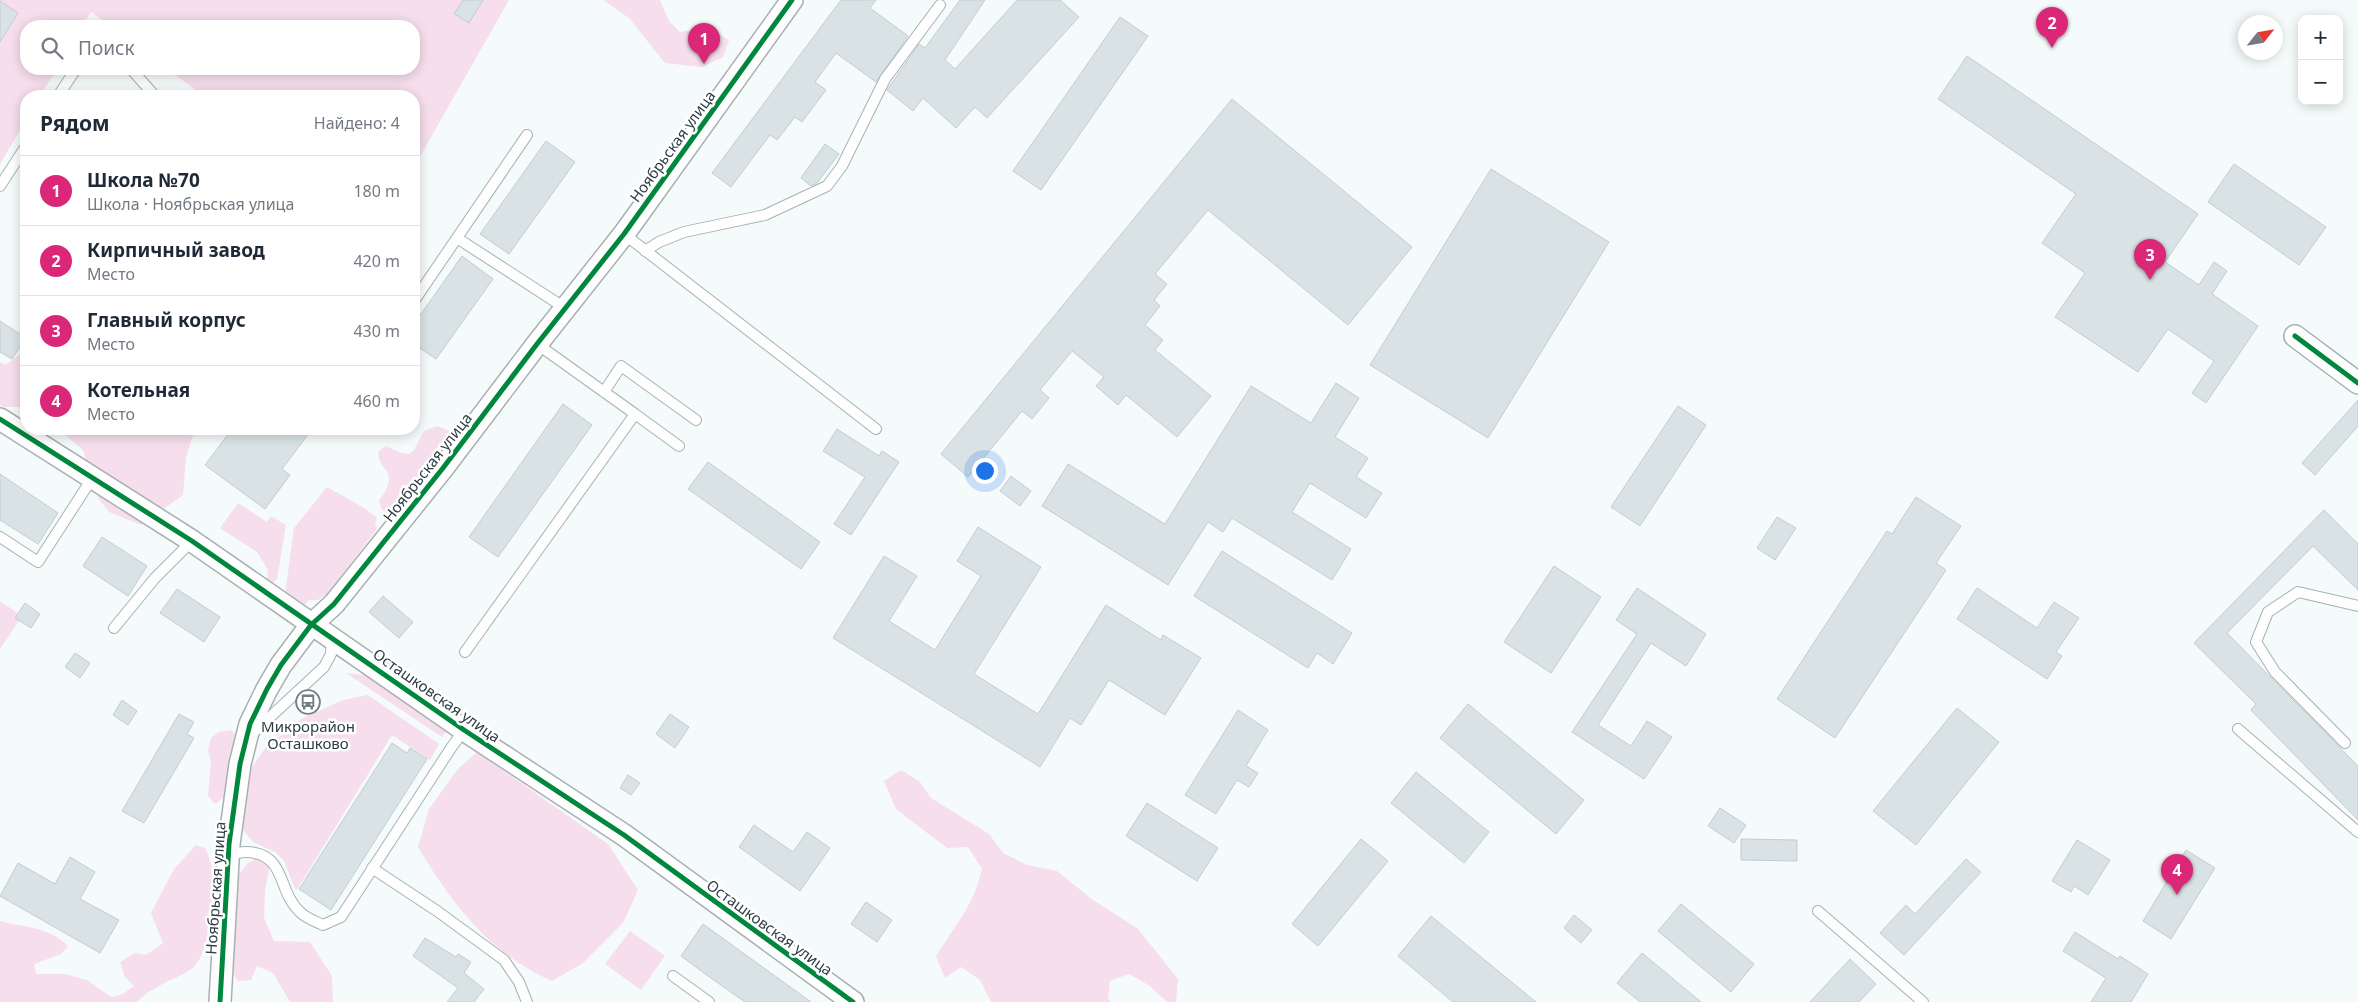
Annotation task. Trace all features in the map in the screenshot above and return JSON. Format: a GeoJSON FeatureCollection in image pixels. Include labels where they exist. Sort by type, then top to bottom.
{"type":"FeatureCollection","features":[{"type":"Feature","properties":{"kind":"street","name":"Ноябрьская улица"},"geometry":{"type":"LineString","coordinates":[[220,1002],[228,857],[239,772],[250,724],[267,689],[281,665],[311,625],[334,604],[443,468],[537,344],[624,234],[792,0]]}},
{"type":"Feature","properties":{"kind":"street"},"geometry":{"type":"LineString","coordinates":[[2295,336],[2358,384]]}},
{"type":"Feature","properties":{"kind":"street","name":"Осташковская улица"},"geometry":{"type":"LineString","coordinates":[[0,419],[20,431]]}},
{"type":"Feature","properties":{"kind":"street","name":"Осташковская улица"},"geometry":{"type":"LineString","coordinates":[[26,435],[192,541],[311,625],[332,636],[464,730],[624,835],[842,999]]}},
{"type":"Feature","properties":{"kind":"lane"},"geometry":{"type":"LineString","coordinates":[[645,250],[684,232],[765,215],[827,186],[842,166],[885,79],[940,5]]}},
{"type":"Feature","properties":{"kind":"lane"},"geometry":{"type":"LineString","coordinates":[[62,90],[72,75]]}},
{"type":"Feature","properties":{"kind":"lane"},"geometry":{"type":"LineString","coordinates":[[136,75],[150,90]]}},
{"type":"Feature","properties":{"kind":"lane"},"geometry":{"type":"LineString","coordinates":[[420,285],[457,238],[527,135]]}},
{"type":"Feature","properties":{"kind":"lane"},"geometry":{"type":"LineString","coordinates":[[0,186],[20,155]]}},
{"type":"Feature","properties":{"kind":"lane"},"geometry":{"type":"LineString","coordinates":[[624,234],[876,429]]}},
{"type":"Feature","properties":{"kind":"lane"},"geometry":{"type":"LineString","coordinates":[[457,238],[565,308]]}},
{"type":"Feature","properties":{"kind":"lane"},"geometry":{"type":"LineString","coordinates":[[537,344],[680,446]]}},
{"type":"Feature","properties":{"kind":"lane"},"geometry":{"type":"LineString","coordinates":[[604,392],[622,366],[696,420]]}},
{"type":"Feature","properties":{"kind":"lane"},"geometry":{"type":"LineString","coordinates":[[465,652],[635,414]]}},
{"type":"Feature","properties":{"kind":"lane"},"geometry":{"type":"LineString","coordinates":[[0,537],[38,562],[93,477]]}},
{"type":"Feature","properties":{"kind":"lane"},"geometry":{"type":"LineString","coordinates":[[114,628],[155,578],[192,541]]}},
{"type":"Feature","properties":{"kind":"lane"},"geometry":{"type":"LineString","coordinates":[[2345,743],[2275,672],[2256,642],[2268,612],[2298,592],[2358,606]]}},
{"type":"Feature","properties":{"kind":"lane"},"geometry":{"type":"LineString","coordinates":[[246,741],[274,710],[324,667],[331,654],[332,636]]}},
{"type":"Feature","properties":{"kind":"lane"},"geometry":{"type":"LineString","coordinates":[[228,857],[238,852],[266,855],[274,862],[289,898],[299,912],[322,925],[341,917],[464,730]]}},
{"type":"Feature","properties":{"kind":"lane"},"geometry":{"type":"LineString","coordinates":[[2238,730],[2358,832]]}},
{"type":"Feature","properties":{"kind":"lane"},"geometry":{"type":"LineString","coordinates":[[372,868],[437,911],[504,960],[519,982],[527,1002]]}},
{"type":"Feature","properties":{"kind":"lane"},"geometry":{"type":"LineString","coordinates":[[1818,911],[1923,1002]]}},
{"type":"Feature","properties":{"kind":"lane"},"geometry":{"type":"LineString","coordinates":[[673,976],[709,1002]]}},
{"type":"Feature","properties":{"kind":"shaded area"},"geometry":{"type":"Polygon","coordinates":[[[0,0],[509,0],[420,156],[420,90],[196,90],[175,75],[420,75],[420,20],[102,20],[91,12],[86,20],[20,20],[20,75],[53,75],[44,90],[20,90],[20,130],[0,164],[0,0]]]}},
{"type":"Feature","properties":{"kind":"shaded area"},"geometry":{"type":"Polygon","coordinates":[[[603,0],[660,0],[669,21],[680,32],[705,31],[729,40],[723,57],[702,67],[665,63],[629,18],[603,0]]]}},
{"type":"Feature","properties":{"kind":"shaded area"},"geometry":{"type":"Polygon","coordinates":[[[20,354],[20,407],[3,407],[0,405],[0,362],[5,365],[20,354]]]}},
{"type":"Feature","properties":{"kind":"shaded area"},"geometry":{"type":"Polygon","coordinates":[[[437,426],[450,431],[451,439],[449,444],[424,467],[399,509],[389,516],[381,508],[379,501],[386,491],[389,477],[379,459],[378,452],[386,446],[401,453],[409,454],[414,450],[424,431],[437,426]]]}},
{"type":"Feature","properties":{"kind":"shaded area"},"geometry":{"type":"Polygon","coordinates":[[[65,435],[193,435],[186,457],[183,495],[141,525],[109,512],[98,498],[83,450],[65,435]]]}},
{"type":"Feature","properties":{"kind":"shaded area"},"geometry":{"type":"Polygon","coordinates":[[[327,487],[366,509],[377,518],[375,523],[377,529],[327,594],[318,600],[309,600],[301,608],[285,595],[294,528],[327,487]]]}},
{"type":"Feature","properties":{"kind":"shaded area"},"geometry":{"type":"Polygon","coordinates":[[[238,503],[267,522],[271,516],[286,525],[277,579],[272,584],[267,582],[268,570],[257,552],[220,528],[238,503]]]}},
{"type":"Feature","properties":{"kind":"shaded area"},"geometry":{"type":"Polygon","coordinates":[[[0,601],[22,616],[0,649],[0,601]]]}},
{"type":"Feature","properties":{"kind":"shaded area"},"geometry":{"type":"Polygon","coordinates":[[[346,673],[371,676],[450,727],[442,737],[346,673]]]}},
{"type":"Feature","properties":{"kind":"shaded area"},"geometry":{"type":"Polygon","coordinates":[[[368,695],[439,744],[430,760],[392,735],[296,891],[284,861],[275,852],[253,842],[243,830],[240,819],[249,771],[266,747],[301,719],[343,700],[368,695]]]}},
{"type":"Feature","properties":{"kind":"shaded area"},"geometry":{"type":"Polygon","coordinates":[[[231,730],[236,736],[229,756],[224,797],[215,804],[208,796],[211,761],[208,751],[211,738],[219,732],[231,730]]]}},
{"type":"Feature","properties":{"kind":"shaded area"},"geometry":{"type":"Polygon","coordinates":[[[477,752],[608,844],[638,890],[623,923],[583,963],[552,981],[510,957],[474,925],[445,888],[418,847],[429,809],[458,769],[477,752]]]}},
{"type":"Feature","properties":{"kind":"shaded area"},"geometry":{"type":"Polygon","coordinates":[[[901,770],[920,782],[931,798],[989,834],[1003,853],[1027,865],[1057,871],[1093,900],[1138,929],[1178,979],[1176,1002],[1167,1002],[1150,986],[1129,974],[1110,981],[1108,999],[1111,1002],[991,1002],[980,980],[961,967],[945,978],[936,956],[969,905],[982,869],[968,847],[947,848],[896,809],[884,781],[901,770]]]}},
{"type":"Feature","properties":{"kind":"shaded area"},"geometry":{"type":"Polygon","coordinates":[[[196,845],[206,849],[210,860],[212,894],[209,925],[202,953],[197,963],[190,970],[156,988],[137,1002],[0,1002],[0,921],[44,931],[60,939],[68,946],[61,954],[34,964],[36,974],[65,974],[87,980],[111,997],[123,994],[134,986],[125,977],[120,962],[135,953],[146,955],[163,943],[151,913],[174,869],[196,845]]]}},
{"type":"Feature","properties":{"kind":"shaded area"},"geometry":{"type":"Polygon","coordinates":[[[259,857],[270,864],[265,891],[264,918],[274,941],[310,942],[332,976],[333,1002],[290,1002],[273,973],[257,966],[251,980],[238,981],[234,974],[232,921],[238,875],[248,863],[259,857]]]}},
{"type":"Feature","properties":{"kind":"shaded area"},"geometry":{"type":"Polygon","coordinates":[[[630,931],[665,956],[641,990],[605,964],[630,931]]]}},
{"type":"Feature","properties":{"kind":"building"},"geometry":{"type":"Polygon","coordinates":[[[463,0],[483,0],[469,23],[454,14],[463,0]]]}},
{"type":"Feature","properties":{"kind":"building"},"geometry":{"type":"Polygon","coordinates":[[[841,0],[876,0],[870,8],[908,36],[876,82],[836,53],[815,82],[826,90],[802,122],[795,117],[777,140],[770,135],[731,187],[712,173],[841,0]]]}},
{"type":"Feature","properties":{"kind":"building"},"geometry":{"type":"Polygon","coordinates":[[[960,0],[985,0],[945,60],[955,69],[1017,0],[1060,0],[1079,17],[987,118],[975,107],[956,128],[923,98],[913,111],[887,90],[919,44],[925,48],[960,0]]]}},
{"type":"Feature","properties":{"kind":"building"},"geometry":{"type":"Polygon","coordinates":[[[0,1],[18,13],[0,42],[0,1]]]}},
{"type":"Feature","properties":{"kind":"building"},"geometry":{"type":"Polygon","coordinates":[[[1120,17],[1148,36],[1041,190],[1013,171],[1120,17]]]}},
{"type":"Feature","properties":{"kind":"building"},"geometry":{"type":"Polygon","coordinates":[[[1967,56],[2198,214],[2165,262],[2199,285],[2214,262],[2227,271],[2212,294],[2258,326],[2206,403],[2192,393],[2214,361],[2168,329],[2138,372],[2055,317],[2085,273],[2042,243],[2076,194],[1938,99],[1967,56]]]}},
{"type":"Feature","properties":{"kind":"building"},"geometry":{"type":"Polygon","coordinates":[[[1232,99],[1412,247],[1348,325],[1208,210],[1155,274],[1167,284],[1154,300],[1160,306],[1145,325],[1163,340],[1155,350],[1211,396],[1177,437],[1126,395],[1118,405],[1096,386],[1104,377],[1072,351],[1040,390],[1049,398],[1032,419],[1022,411],[968,477],[941,454],[1232,99]]]}},
{"type":"Feature","properties":{"kind":"building"},"geometry":{"type":"Polygon","coordinates":[[[546,141],[575,162],[509,254],[480,234],[546,141]]]}},
{"type":"Feature","properties":{"kind":"building"},"geometry":{"type":"Polygon","coordinates":[[[825,144],[839,154],[817,183],[811,186],[801,178],[825,144]]]}},
{"type":"Feature","properties":{"kind":"building"},"geometry":{"type":"Polygon","coordinates":[[[2234,164],[2326,227],[2299,265],[2208,202],[2234,164]]]}},
{"type":"Feature","properties":{"kind":"building"},"geometry":{"type":"Polygon","coordinates":[[[1491,169],[1609,242],[1488,438],[1370,365],[1491,169]]]}},
{"type":"Feature","properties":{"kind":"building"},"geometry":{"type":"Polygon","coordinates":[[[462,256],[493,279],[436,359],[420,348],[420,316],[462,256]]]}},
{"type":"Feature","properties":{"kind":"building"},"geometry":{"type":"Polygon","coordinates":[[[0,321],[20,334],[20,347],[12,359],[0,352],[0,321]]]}},
{"type":"Feature","properties":{"kind":"building"},"geometry":{"type":"Polygon","coordinates":[[[1336,383],[1359,398],[1335,437],[1368,458],[1356,477],[1382,493],[1366,518],[1310,483],[1292,512],[1351,549],[1332,580],[1232,518],[1223,532],[1208,522],[1168,585],[1042,506],[1068,464],[1165,524],[1251,386],[1311,423],[1336,383]]]}},
{"type":"Feature","properties":{"kind":"building"},"geometry":{"type":"Polygon","coordinates":[[[2358,400],[2358,426],[2315,475],[2302,463],[2358,400]]]}},
{"type":"Feature","properties":{"kind":"building"},"geometry":{"type":"Polygon","coordinates":[[[563,404],[592,425],[498,557],[469,537],[563,404]]]}},
{"type":"Feature","properties":{"kind":"building"},"geometry":{"type":"Polygon","coordinates":[[[1678,406],[1706,425],[1640,526],[1611,507],[1678,406]]]}},
{"type":"Feature","properties":{"kind":"building"},"geometry":{"type":"Polygon","coordinates":[[[837,429],[879,456],[882,451],[899,462],[851,535],[834,524],[865,477],[823,451],[837,429]]]}},
{"type":"Feature","properties":{"kind":"building"},"geometry":{"type":"Polygon","coordinates":[[[228,435],[308,435],[282,469],[290,475],[265,509],[205,465],[228,435]]]}},
{"type":"Feature","properties":{"kind":"building"},"geometry":{"type":"Polygon","coordinates":[[[708,462],[820,542],[801,569],[688,489],[708,462]]]}},
{"type":"Feature","properties":{"kind":"building"},"geometry":{"type":"Polygon","coordinates":[[[0,474],[58,513],[38,544],[0,520],[0,474]]]}},
{"type":"Feature","properties":{"kind":"building"},"geometry":{"type":"Polygon","coordinates":[[[1011,476],[1031,491],[1020,506],[1000,491],[1011,476]]]}},
{"type":"Feature","properties":{"kind":"building"},"geometry":{"type":"Polygon","coordinates":[[[1916,497],[1961,526],[1936,563],[1946,570],[1835,738],[1777,699],[1887,531],[1892,534],[1916,497]]]}},
{"type":"Feature","properties":{"kind":"building"},"geometry":{"type":"Polygon","coordinates":[[[2324,510],[2358,544],[2358,590],[2313,546],[2227,633],[2358,766],[2358,820],[2251,710],[2256,704],[2194,643],[2324,510]]]}},
{"type":"Feature","properties":{"kind":"building"},"geometry":{"type":"Polygon","coordinates":[[[1777,517],[1796,528],[1775,560],[1757,548],[1777,517]]]}},
{"type":"Feature","properties":{"kind":"building"},"geometry":{"type":"Polygon","coordinates":[[[978,527],[1041,567],[974,674],[1038,714],[1106,605],[1161,640],[1163,635],[1201,658],[1165,715],[1109,680],[1081,725],[1070,718],[1040,767],[833,638],[884,556],[917,576],[889,621],[935,650],[981,576],[957,561],[978,527]]]}},
{"type":"Feature","properties":{"kind":"building"},"geometry":{"type":"Polygon","coordinates":[[[102,537],[147,566],[128,596],[83,566],[102,537]]]}},
{"type":"Feature","properties":{"kind":"building"},"geometry":{"type":"Polygon","coordinates":[[[1222,551],[1352,633],[1333,664],[1317,653],[1308,668],[1194,596],[1222,551]]]}},
{"type":"Feature","properties":{"kind":"building"},"geometry":{"type":"Polygon","coordinates":[[[1554,566],[1601,597],[1551,673],[1504,642],[1554,566]]]}},
{"type":"Feature","properties":{"kind":"building"},"geometry":{"type":"Polygon","coordinates":[[[1637,588],[1706,634],[1686,666],[1651,643],[1598,725],[1631,746],[1647,721],[1672,737],[1644,779],[1572,732],[1637,634],[1616,620],[1637,588]]]}},
{"type":"Feature","properties":{"kind":"building"},"geometry":{"type":"Polygon","coordinates":[[[1977,588],[2037,628],[2054,602],[2079,618],[2056,652],[2062,656],[2047,679],[1957,619],[1977,588]]]}},
{"type":"Feature","properties":{"kind":"building"},"geometry":{"type":"Polygon","coordinates":[[[177,589],[220,617],[204,642],[160,613],[177,589]]]}},
{"type":"Feature","properties":{"kind":"building"},"geometry":{"type":"Polygon","coordinates":[[[383,596],[413,622],[399,638],[369,612],[383,596]]]}},
{"type":"Feature","properties":{"kind":"building"},"geometry":{"type":"Polygon","coordinates":[[[25,603],[40,614],[31,628],[15,618],[25,603]]]}},
{"type":"Feature","properties":{"kind":"building"},"geometry":{"type":"Polygon","coordinates":[[[75,653],[90,663],[80,678],[65,667],[75,653]]]}},
{"type":"Feature","properties":{"kind":"building"},"geometry":{"type":"Polygon","coordinates":[[[122,700],[137,711],[128,725],[113,715],[122,700]]]}},
{"type":"Feature","properties":{"kind":"building"},"geometry":{"type":"Polygon","coordinates":[[[1468,704],[1584,800],[1556,834],[1440,738],[1468,704]]]}},
{"type":"Feature","properties":{"kind":"building"},"geometry":{"type":"Polygon","coordinates":[[[1957,708],[1999,742],[1916,845],[1873,811],[1957,708]]]}},
{"type":"Feature","properties":{"kind":"building"},"geometry":{"type":"Polygon","coordinates":[[[1238,710],[1268,730],[1246,766],[1258,773],[1249,787],[1237,780],[1216,814],[1185,795],[1238,710]]]}},
{"type":"Feature","properties":{"kind":"building"},"geometry":{"type":"Polygon","coordinates":[[[179,714],[194,722],[187,734],[194,738],[144,823],[122,811],[179,714]]]}},
{"type":"Feature","properties":{"kind":"building"},"geometry":{"type":"Polygon","coordinates":[[[670,714],[689,727],[675,748],[656,734],[670,714]]]}},
{"type":"Feature","properties":{"kind":"building"},"geometry":{"type":"Polygon","coordinates":[[[392,743],[407,753],[410,748],[427,759],[331,910],[299,889],[392,743]]]}},
{"type":"Feature","properties":{"kind":"building"},"geometry":{"type":"Polygon","coordinates":[[[1416,772],[1489,832],[1464,863],[1391,803],[1416,772]]]}},
{"type":"Feature","properties":{"kind":"building"},"geometry":{"type":"Polygon","coordinates":[[[628,775],[640,783],[631,795],[620,788],[628,775]]]}},
{"type":"Feature","properties":{"kind":"building"},"geometry":{"type":"Polygon","coordinates":[[[1147,803],[1218,848],[1197,881],[1126,836],[1147,803]]]}},
{"type":"Feature","properties":{"kind":"building"},"geometry":{"type":"Polygon","coordinates":[[[1720,808],[1746,825],[1734,843],[1708,826],[1720,808]]]}},
{"type":"Feature","properties":{"kind":"building"},"geometry":{"type":"Polygon","coordinates":[[[754,825],[793,852],[807,832],[830,848],[800,891],[739,847],[754,825]]]}},
{"type":"Feature","properties":{"kind":"building"},"geometry":{"type":"Polygon","coordinates":[[[1361,839],[1388,861],[1318,946],[1292,924],[1361,839]]]}},
{"type":"Feature","properties":{"kind":"building"},"geometry":{"type":"Polygon","coordinates":[[[1741,839],[1797,840],[1797,861],[1741,860],[1741,839]]]}},
{"type":"Feature","properties":{"kind":"building"},"geometry":{"type":"Polygon","coordinates":[[[2077,840],[2110,860],[2088,895],[2074,886],[2071,892],[2052,881],[2077,840]]]}},
{"type":"Feature","properties":{"kind":"building"},"geometry":{"type":"Polygon","coordinates":[[[2186,850],[2215,868],[2171,939],[2143,921],[2186,850]]]}},
{"type":"Feature","properties":{"kind":"building"},"geometry":{"type":"Polygon","coordinates":[[[70,857],[95,872],[80,899],[119,920],[100,953],[0,896],[18,863],[55,884],[70,857]]]}},
{"type":"Feature","properties":{"kind":"building"},"geometry":{"type":"Polygon","coordinates":[[[1966,859],[1981,872],[1904,955],[1880,933],[1906,905],[1915,914],[1966,859]]]}},
{"type":"Feature","properties":{"kind":"building"},"geometry":{"type":"Polygon","coordinates":[[[866,902],[892,920],[877,942],[851,924],[866,902]]]}},
{"type":"Feature","properties":{"kind":"building"},"geometry":{"type":"Polygon","coordinates":[[[1681,904],[1754,964],[1731,992],[1658,931],[1681,904]]]}},
{"type":"Feature","properties":{"kind":"building"},"geometry":{"type":"Polygon","coordinates":[[[1574,915],[1592,930],[1581,943],[1564,928],[1574,915]]]}},
{"type":"Feature","properties":{"kind":"building"},"geometry":{"type":"Polygon","coordinates":[[[1431,916],[1536,1002],[1453,1002],[1398,956],[1431,916]]]}},
{"type":"Feature","properties":{"kind":"building"},"geometry":{"type":"Polygon","coordinates":[[[703,924],[811,1002],[745,1002],[708,976],[681,956],[703,924]]]}},
{"type":"Feature","properties":{"kind":"building"},"geometry":{"type":"Polygon","coordinates":[[[2075,932],[2118,959],[2120,956],[2148,974],[2131,1002],[2091,1002],[2106,978],[2063,951],[2075,932]]]}},
{"type":"Feature","properties":{"kind":"building"},"geometry":{"type":"Polygon","coordinates":[[[425,938],[456,957],[458,954],[471,962],[464,973],[484,989],[474,1002],[447,1002],[458,988],[413,956],[425,938]]]}},
{"type":"Feature","properties":{"kind":"building"},"geometry":{"type":"Polygon","coordinates":[[[1642,953],[1701,1002],[1640,1002],[1617,983],[1642,953]]]}},
{"type":"Feature","properties":{"kind":"building"},"geometry":{"type":"Polygon","coordinates":[[[1850,959],[1876,984],[1859,1002],[1810,1002],[1850,959]]]}},
{"type":"Feature","properties":{"kind":"cycle path"},"geometry":{"type":"LineString","coordinates":[[220,1002],[229,844],[240,764],[250,724],[267,689],[281,665],[311,625],[334,604],[443,468],[537,344],[624,234],[792,0]]}},
{"type":"Feature","properties":{"kind":"cycle path"},"geometry":{"type":"LineString","coordinates":[[2295,336],[2358,383]]}},
{"type":"Feature","properties":{"kind":"cycle path"},"geometry":{"type":"LineString","coordinates":[[0,419],[20,432]]}},
{"type":"Feature","properties":{"kind":"cycle path"},"geometry":{"type":"LineString","coordinates":[[25,435],[192,541],[464,730],[624,835],[853,1002]]}},
{"type":"Feature","properties":{"kind":"place","name":"Кирпичный завод"},"geometry":{"type":"Point","coordinates":[2052,48]}},
{"type":"Feature","properties":{"kind":"place","name":"Школа №70"},"geometry":{"type":"Point","coordinates":[704,64]}},
{"type":"Feature","properties":{"kind":"place","name":"Главный корпус"},"geometry":{"type":"Point","coordinates":[2150,280]}},
{"type":"Feature","properties":{"kind":"place","name":"Микрорайон Осташково"},"geometry":{"type":"Point","coordinates":[308,702]}},
{"type":"Feature","properties":{"kind":"place","name":"Котельная"},"geometry":{"type":"Point","coordinates":[2177,895]}}]}
